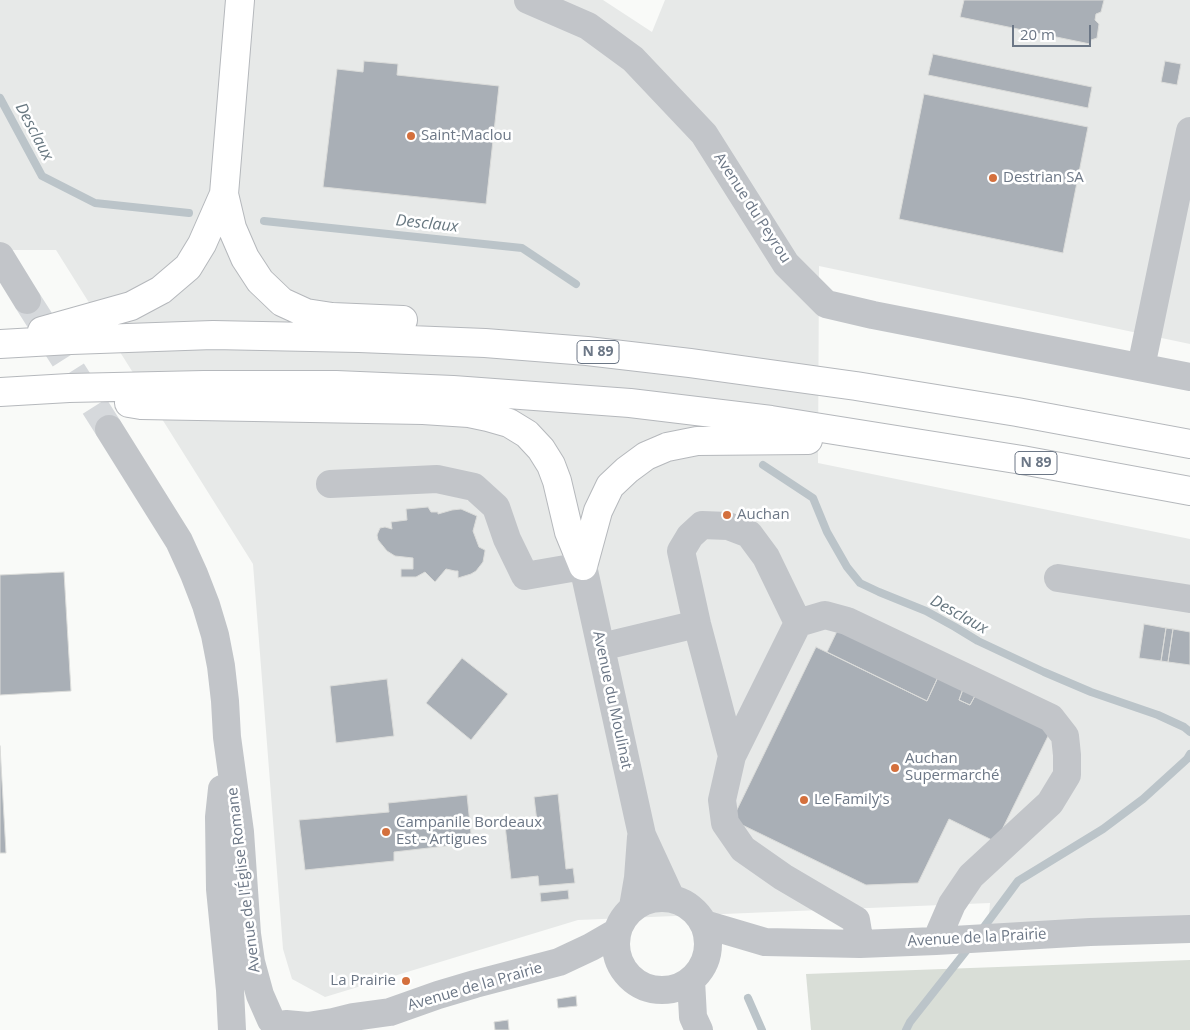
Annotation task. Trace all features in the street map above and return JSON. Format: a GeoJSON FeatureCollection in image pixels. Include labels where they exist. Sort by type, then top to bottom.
{"type":"FeatureCollection","features":[{"type":"Feature","properties":{"kind":"highway"},"geometry":{"type":"LineString","coordinates":[[240,0],[224,194],[232,228],[245,258],[260,281],[282,302],[306,313],[332,317],[453,322],[629,337],[767,357],[856,386]]}},
{"type":"Feature","properties":{"kind":"highway"},"geometry":{"type":"LineString","coordinates":[[0,343],[131,306],[160,290],[188,267],[202,244],[224,194]]}},
{"type":"Feature","properties":{"kind":"highway","name":"N 89"},"geometry":{"type":"LineString","coordinates":[[0,343],[213,335],[485,343],[587,351],[690,362],[856,386],[1017,412],[1190,444]]}},
{"type":"Feature","properties":{"kind":"highway","name":"N 89"},"geometry":{"type":"LineString","coordinates":[[0,392],[69,388],[336,385],[453,390],[630,403],[771,420],[1031,462],[1190,491]]}},
{"type":"Feature","properties":{"kind":"highway"},"geometry":{"type":"LineString","coordinates":[[69,388],[140,405],[423,410],[469,413],[509,423],[527,434],[541,449],[551,465],[557,481],[569,532],[583,566]]}},
{"type":"Feature","properties":{"kind":"highway"},"geometry":{"type":"LineString","coordinates":[[583,566],[598,511],[610,486],[646,456],[667,447],[698,441],[895,440]]}},
{"type":"Feature","properties":{"kind":"street","name":"Avenue du Peyrou"},"geometry":{"type":"LineString","coordinates":[[528,0],[588,26],[632,59],[704,134],[786,264],[826,304],[873,315],[1190,377]]}},
{"type":"Feature","properties":{"kind":"street"},"geometry":{"type":"LineString","coordinates":[[1141,367],[1190,131]]}},
{"type":"Feature","properties":{"kind":"street"},"geometry":{"type":"LineString","coordinates":[[0,256],[27,300]]}},
{"type":"Feature","properties":{"kind":"street","name":"Avenue de l'Église Romane"},"geometry":{"type":"LineString","coordinates":[[108,429],[179,541],[200,589],[216,635],[240,832],[247,934],[251,962],[260,995],[285,1025]]}},
{"type":"Feature","properties":{"kind":"street"},"geometry":{"type":"LineString","coordinates":[[330,484],[437,479],[474,487],[496,507],[507,539],[525,576],[583,566]]}},
{"type":"Feature","properties":{"kind":"street"},"geometry":{"type":"LineString","coordinates":[[732,756],[697,624],[681,552],[690,536],[702,525],[728,526],[748,534],[766,557],[798,623]]}},
{"type":"Feature","properties":{"kind":"street","name":"Avenue du Moulinat"},"geometry":{"type":"LineString","coordinates":[[583,566],[642,835],[671,898]]}},
{"type":"Feature","properties":{"kind":"street"},"geometry":{"type":"LineString","coordinates":[[1058,578],[1190,599]]}},
{"type":"Feature","properties":{"kind":"street"},"geometry":{"type":"LineString","coordinates":[[860,944],[856,920],[783,877],[743,849],[725,823],[722,800],[732,756],[798,623],[825,614],[847,621],[1051,718],[1065,736],[1067,775],[1050,803],[971,876],[952,904],[936,942]]}},
{"type":"Feature","properties":{"kind":"street"},"geometry":{"type":"LineString","coordinates":[[601,647],[697,624]]}},
{"type":"Feature","properties":{"kind":"street","name":"Avenue de l'Église Romane"},"geometry":{"type":"LineString","coordinates":[[227,737],[219,817],[220,889],[232,1030]]}},
{"type":"Feature","properties":{"kind":"street","name":"Avenue du Moulinat"},"geometry":{"type":"LineString","coordinates":[[633,908],[642,835]]}},
{"type":"Feature","properties":{"kind":"street","name":"Avenue de la Prairie"},"geometry":{"type":"LineString","coordinates":[[241,1030],[256,1022],[308,1026],[390,1012],[475,984],[559,962],[617,932],[622,919],[633,908],[646,900],[660,897],[671,898]]}},
{"type":"Feature","properties":{"kind":"street"},"geometry":{"type":"LineString","coordinates":[[671,898],[687,905],[698,914],[704,924],[708,940],[708,954],[698,970],[696,1023]]}},
{"type":"Feature","properties":{"kind":"street","name":"Avenue de la Prairie"},"geometry":{"type":"LineString","coordinates":[[704,924],[765,942],[860,944],[936,942],[1090,932],[1190,929]]}},
{"type":"Feature","properties":{"kind":"street"},"geometry":{"type":"LineString","coordinates":[[617,932],[615,947],[618,962],[624,971]]}},
{"type":"Feature","properties":{"kind":"street","name":"Avenue de la Prairie"},"geometry":{"type":"LineString","coordinates":[[559,962],[594,965],[624,971],[638,984],[652,989],[666,990],[681,986],[698,970],[765,942]]}},
{"type":"Feature","properties":{"kind":"street"},"geometry":{"type":"LineString","coordinates":[[660,990],[696,1023]]}},
{"type":"Feature","properties":{"kind":"street","name":"Avenue de la Prairie"},"geometry":{"type":"LineString","coordinates":[[368,1030],[390,1012]]}},
{"type":"Feature","properties":{"kind":"shaded area"},"geometry":{"type":"Polygon","coordinates":[[[0,0],[603,0],[652,32],[665,0],[1190,0],[1190,344],[819,266],[818,463],[1190,539],[1190,929],[987,939],[990,903],[578,920],[325,997],[292,979],[283,949],[253,564],[56,250],[0,250],[0,0]]]}},
{"type":"Feature","properties":{"kind":"shaded area"},"geometry":{"type":"Polygon","coordinates":[[[1190,960],[1190,1030],[811,1030],[806,974],[1190,960]]]}},
{"type":"Feature","properties":{"kind":"building"},"geometry":{"type":"Polygon","coordinates":[[[964,0],[1104,0],[1101,12],[1096,14],[1095,20],[1099,24],[1097,38],[1091,40],[1090,44],[960,17],[964,0]]]}},
{"type":"Feature","properties":{"kind":"building"},"geometry":{"type":"Polygon","coordinates":[[[933,54],[1092,87],[1088,108],[928,75],[933,54]]]}},
{"type":"Feature","properties":{"kind":"building","name":"Saint-Maclou"},"geometry":{"type":"Polygon","coordinates":[[[364,61],[398,64],[397,75],[499,86],[486,204],[323,187],[337,69],[363,72],[364,61]]]}},
{"type":"Feature","properties":{"kind":"building"},"geometry":{"type":"Polygon","coordinates":[[[1165,61],[1181,64],[1177,85],[1161,82],[1165,61]]]}},
{"type":"Feature","properties":{"kind":"building","name":"Destrian SA"},"geometry":{"type":"Polygon","coordinates":[[[924,94],[1088,127],[1063,253],[899,219],[924,94]]]}},
{"type":"Feature","properties":{"kind":"building"},"geometry":{"type":"Polygon","coordinates":[[[428,507],[431,512],[438,512],[438,514],[461,509],[477,516],[473,531],[479,547],[485,551],[483,562],[476,571],[458,578],[458,571],[446,569],[435,582],[425,572],[416,577],[401,577],[401,569],[413,569],[413,558],[395,556],[387,551],[378,540],[377,535],[380,528],[392,529],[391,522],[407,520],[406,509],[428,507]]]}},
{"type":"Feature","properties":{"kind":"building"},"geometry":{"type":"Polygon","coordinates":[[[64,572],[71,691],[0,695],[0,575],[64,572]]]}},
{"type":"Feature","properties":{"kind":"building"},"geometry":{"type":"Polygon","coordinates":[[[1144,624],[1166,628],[1161,661],[1139,658],[1144,624]]]}},
{"type":"Feature","properties":{"kind":"building"},"geometry":{"type":"Polygon","coordinates":[[[840,625],[976,694],[970,705],[959,700],[963,689],[938,677],[927,701],[827,652],[840,625]]]}},
{"type":"Feature","properties":{"kind":"building"},"geometry":{"type":"Polygon","coordinates":[[[1166,628],[1173,629],[1168,662],[1161,661],[1166,628]]]}},
{"type":"Feature","properties":{"kind":"building"},"geometry":{"type":"Polygon","coordinates":[[[1173,629],[1190,632],[1190,665],[1168,662],[1173,629]]]}},
{"type":"Feature","properties":{"kind":"building"},"geometry":{"type":"Polygon","coordinates":[[[816,647],[927,701],[938,677],[963,689],[959,700],[970,705],[976,694],[1052,728],[996,842],[949,819],[918,883],[866,885],[732,820],[816,647]]]}},
{"type":"Feature","properties":{"kind":"building"},"geometry":{"type":"Polygon","coordinates":[[[462,658],[508,694],[471,740],[426,703],[462,658]]]}},
{"type":"Feature","properties":{"kind":"building"},"geometry":{"type":"Polygon","coordinates":[[[387,679],[394,736],[336,743],[330,686],[387,679]]]}},
{"type":"Feature","properties":{"kind":"building"},"geometry":{"type":"Polygon","coordinates":[[[0,746],[6,853],[0,853],[0,746]]]}},
{"type":"Feature","properties":{"kind":"building"},"geometry":{"type":"Polygon","coordinates":[[[558,794],[566,869],[573,868],[575,883],[539,886],[538,876],[511,879],[505,825],[537,822],[534,797],[558,794]]]}},
{"type":"Feature","properties":{"kind":"building","name":"Campanile Bordeaux Est - Artigues"},"geometry":{"type":"Polygon","coordinates":[[[467,795],[472,843],[394,852],[394,861],[305,870],[299,820],[389,812],[388,803],[467,795]]]}},
{"type":"Feature","properties":{"kind":"building"},"geometry":{"type":"Polygon","coordinates":[[[568,890],[569,899],[541,902],[540,893],[568,890]]]}},
{"type":"Feature","properties":{"kind":"building"},"geometry":{"type":"Polygon","coordinates":[[[576,996],[577,1006],[558,1008],[557,999],[576,996]]]}},
{"type":"Feature","properties":{"kind":"building"},"geometry":{"type":"Polygon","coordinates":[[[508,1020],[509,1030],[495,1030],[494,1022],[508,1020]]]}},
{"type":"Feature","properties":{"kind":"waterway","name":"Desclaux"},"geometry":{"type":"LineString","coordinates":[[0,98],[42,176],[95,203],[189,213]]}},
{"type":"Feature","properties":{"kind":"waterway","name":"Desclaux"},"geometry":{"type":"LineString","coordinates":[[264,221],[522,248],[576,284]]}},
{"type":"Feature","properties":{"kind":"waterway","name":"Desclaux"},"geometry":{"type":"LineString","coordinates":[[763,465],[813,498],[827,532],[847,567],[860,583],[926,611],[978,641],[1044,672],[1091,692],[1158,715],[1184,727],[1190,732]]}},
{"type":"Feature","properties":{"kind":"waterway","name":"Desclaux"},"geometry":{"type":"LineString","coordinates":[[981,931],[1018,881],[1103,829],[1143,799],[1187,759],[1190,754]]}},
{"type":"Feature","properties":{"kind":"waterway","name":"Desclaux"},"geometry":{"type":"LineString","coordinates":[[906,1030],[910,1022],[970,946]]}},
{"type":"Feature","properties":{"kind":"waterway","name":"Desclaux"},"geometry":{"type":"LineString","coordinates":[[748,998],[762,1030]]}},
{"type":"Feature","properties":{"kind":"tunnel"},"geometry":{"type":"LineString","coordinates":[[27,300],[109,429]]}},
{"type":"Feature","properties":{"kind":"place","name":"Saint-Maclou"},"geometry":{"type":"Point","coordinates":[411,136]}},
{"type":"Feature","properties":{"kind":"place","name":"Destrian SA"},"geometry":{"type":"Point","coordinates":[993,178]}},
{"type":"Feature","properties":{"kind":"place","name":"Auchan"},"geometry":{"type":"Point","coordinates":[727,515]}},
{"type":"Feature","properties":{"kind":"place","name":"Auchan Supermarché"},"geometry":{"type":"Point","coordinates":[895,768]}},
{"type":"Feature","properties":{"kind":"place","name":"Le Family's"},"geometry":{"type":"Point","coordinates":[804,800]}},
{"type":"Feature","properties":{"kind":"place","name":"Campanile Bordeaux Est - Artigues"},"geometry":{"type":"Point","coordinates":[386,832]}},
{"type":"Feature","properties":{"kind":"place","name":"La Prairie"},"geometry":{"type":"Point","coordinates":[406,981]}}]}
